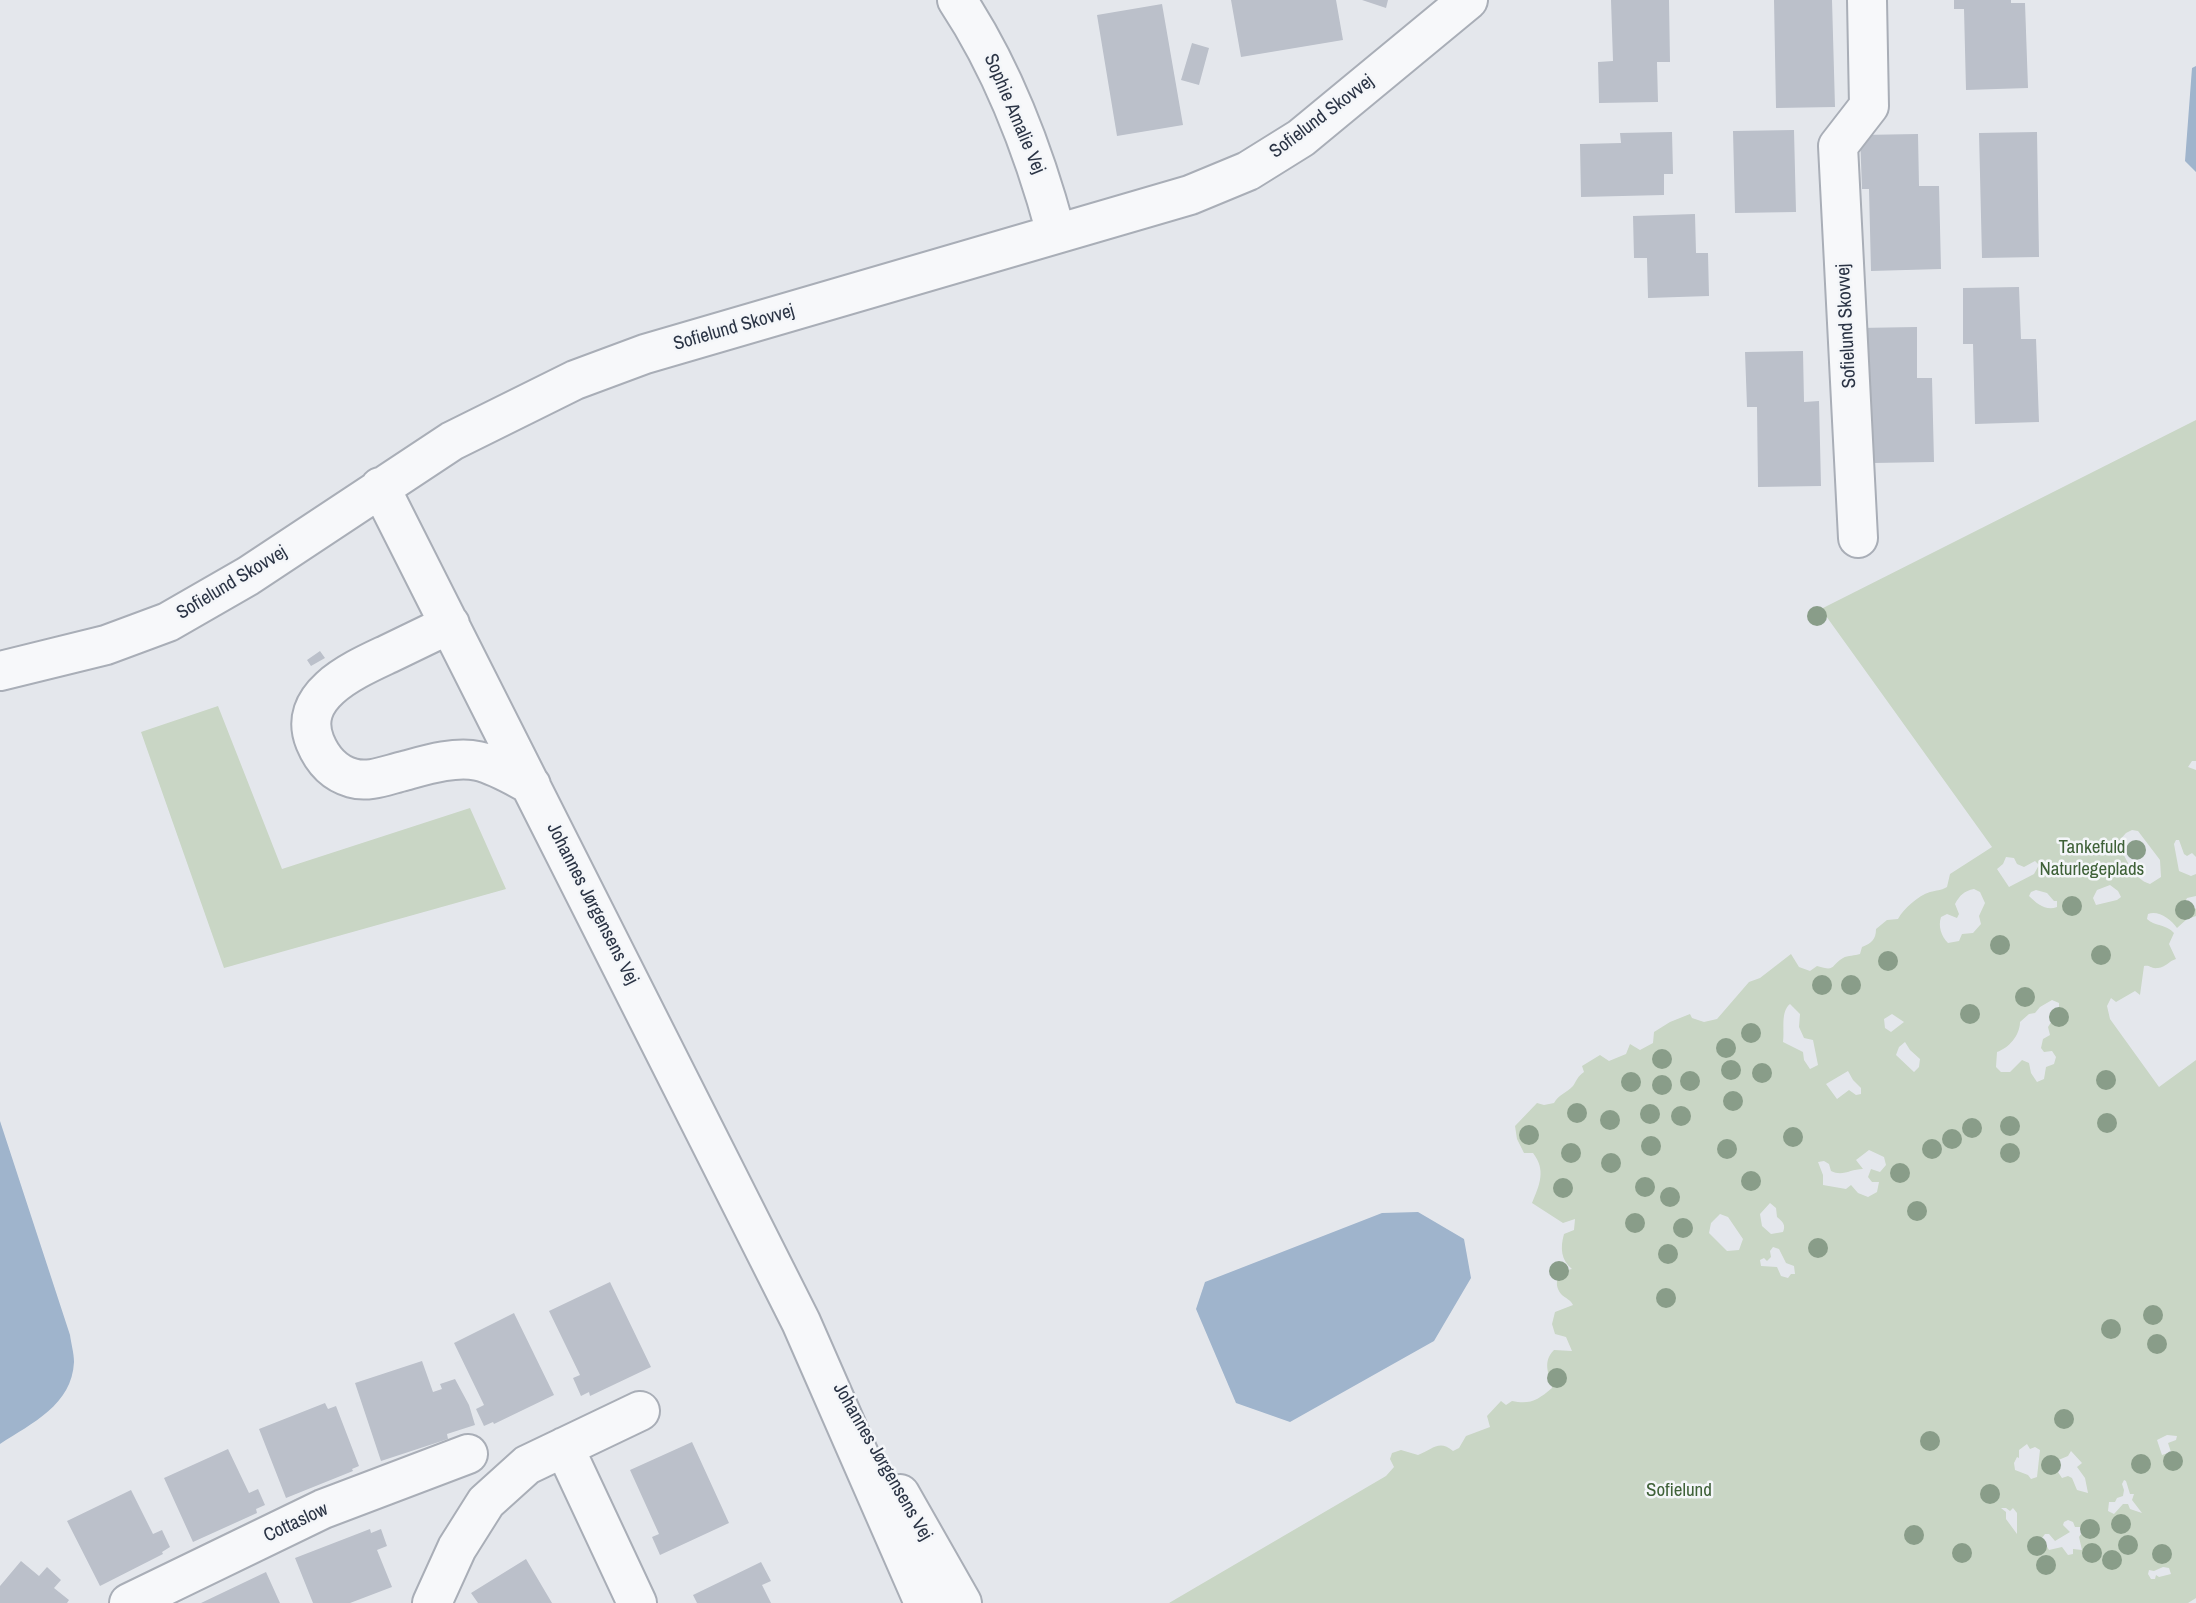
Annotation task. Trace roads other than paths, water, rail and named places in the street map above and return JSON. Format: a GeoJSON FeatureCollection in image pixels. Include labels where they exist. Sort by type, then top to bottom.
{"type":"FeatureCollection","features":[{"type":"Feature","properties":{"kind":"street","name":"Sophie Amalie Vej"},"geometry":{"type":"LineString","coordinates":[[957,0],[995,63],[1040,173],[1056,233]]}},
{"type":"Feature","properties":{"kind":"street","name":"Sofielund Skovvej"},"geometry":{"type":"LineString","coordinates":[[0,671],[106,645],[168,621],[248,576],[380,487],[474,429],[575,380],[633,358],[1190,195],[1248,171],[1301,138],[1468,0]]}},
{"type":"Feature","properties":{"kind":"street","name":"Sofielund Skovvej"},"geometry":{"type":"LineString","coordinates":[[1858,538],[1838,146],[1869,106],[1867,0]]}},
{"type":"Feature","properties":{"kind":"street","name":"Johannes Jørgensens Vej"},"geometry":{"type":"LineString","coordinates":[[380,487],[801,1322],[924,1603]]}},
{"type":"Feature","properties":{"kind":"street"},"geometry":{"type":"LineString","coordinates":[[450,624],[364,666],[337,682],[322,696],[312,713],[312,735],[320,754],[334,770],[353,779],[376,779],[447,761],[476,761],[531,785]]}},
{"type":"Feature","properties":{"kind":"street","name":"Johannes Jørgensens Vej"},"geometry":{"type":"LineString","coordinates":[[801,1322],[962,1603]]}},
{"type":"Feature","properties":{"kind":"street"},"geometry":{"type":"LineString","coordinates":[[432,1603],[457,1548],[486,1503],[527,1465],[640,1411]]}},
{"type":"Feature","properties":{"kind":"street"},"geometry":{"type":"LineString","coordinates":[[564,1447],[637,1603]]}},
{"type":"Feature","properties":{"kind":"street","name":"Cottaslow"},"geometry":{"type":"LineString","coordinates":[[129,1603],[323,1509],[468,1454]]}},
{"type":"Feature","properties":{"kind":"water"},"geometry":{"type":"Polygon","coordinates":[[[2196,66],[2196,172],[2185,161],[2192,68],[2196,66]]]}},
{"type":"Feature","properties":{"kind":"water"},"geometry":{"type":"Polygon","coordinates":[[[0,1121],[70,1335],[74,1362],[72,1377],[58,1401],[37,1420],[0,1444],[0,1121]]]}},
{"type":"Feature","properties":{"kind":"water"},"geometry":{"type":"Polygon","coordinates":[[[1418,1212],[1464,1239],[1471,1278],[1434,1341],[1290,1422],[1236,1403],[1196,1309],[1205,1282],[1382,1213],[1418,1212]]]}},
{"type":"Feature","properties":{"kind":"park label","name":"Tankefuld Naturlegeplads"},"geometry":{"type":"Point","coordinates":[2092,859]}},
{"type":"Feature","properties":{"kind":"park label","name":"Sofielund"},"geometry":{"type":"Point","coordinates":[1679,1491]}}]}
